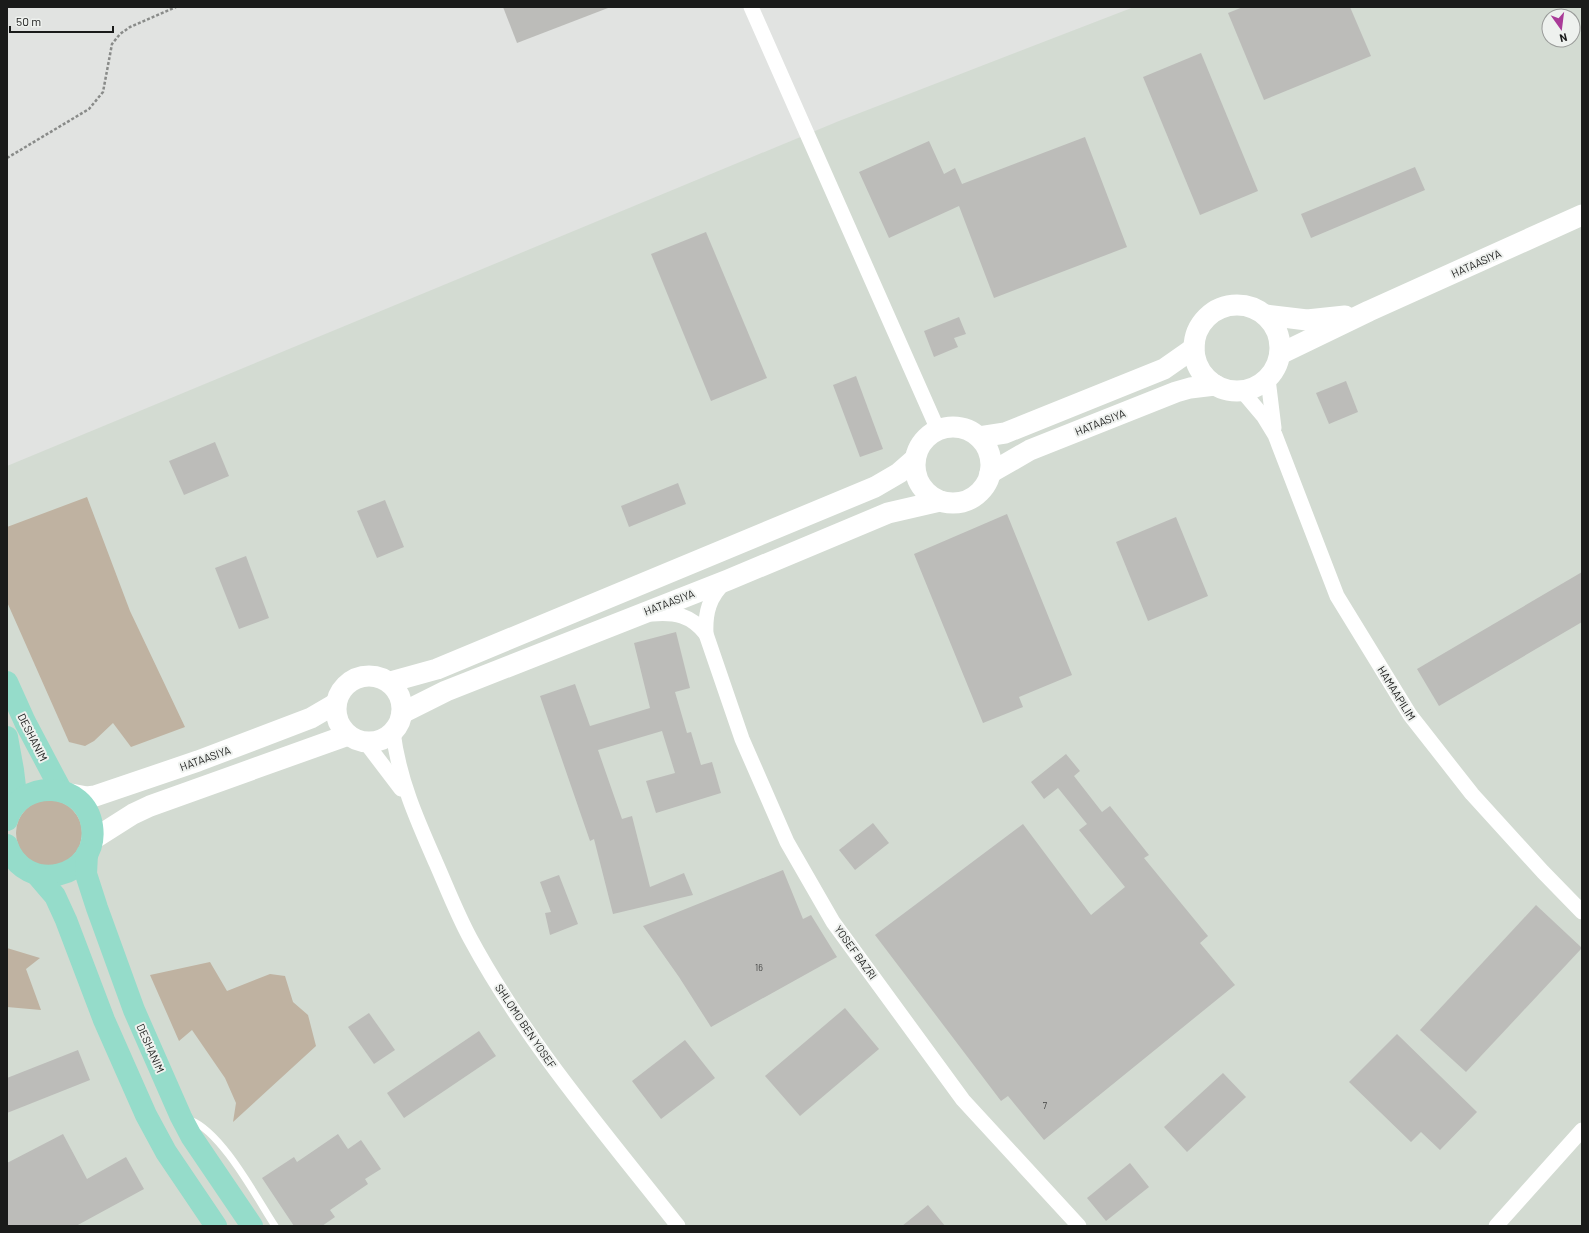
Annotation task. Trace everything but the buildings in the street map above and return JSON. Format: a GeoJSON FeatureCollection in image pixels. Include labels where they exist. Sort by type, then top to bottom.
{"type":"FeatureCollection","features":[{"type":"Feature","properties":{"kind":"main road","name":"DESHANIM"},"geometry":{"type":"LineString","coordinates":[[7,682],[25,722],[66,792],[81,803],[89,814],[92,826],[86,874],[134,1010],[181,1117],[191,1136],[252,1226]]}},
{"type":"Feature","properties":{"kind":"main road","name":"DESHANIM"},"geometry":{"type":"LineString","coordinates":[[7,737],[13,770],[12,811]]}},
{"type":"Feature","properties":{"kind":"main road"},"geometry":{"type":"LineString","coordinates":[[12,811],[30,793],[37,790],[53,789],[66,792]]}},
{"type":"Feature","properties":{"kind":"main road"},"geometry":{"type":"LineString","coordinates":[[7,845],[16,862],[24,872],[55,896],[66,920],[104,1020],[146,1115],[166,1152],[216,1226]]}},
{"type":"Feature","properties":{"kind":"main road"},"geometry":{"type":"LineString","coordinates":[[24,872],[52,876],[66,873],[78,865],[90,847]]}},
{"type":"Feature","properties":{"kind":"street"},"geometry":{"type":"LineString","coordinates":[[751,7],[938,430]]}},
{"type":"Feature","properties":{"kind":"street","name":"HATAASIYA"},"geometry":{"type":"LineString","coordinates":[[1280,354],[1369,311],[1582,215]]}},
{"type":"Feature","properties":{"kind":"street"},"geometry":{"type":"LineString","coordinates":[[1240,304],[1254,308],[1266,315],[1275,326],[1280,340],[1280,354],[1276,368],[1268,379],[1256,387],[1242,391],[1228,390],[1214,385],[1204,376],[1196,363],[1194,348],[1196,334],[1203,322],[1213,312],[1226,306],[1240,304]]}},
{"type":"Feature","properties":{"kind":"street","name":"HATAASIYA"},"geometry":{"type":"LineString","coordinates":[[1266,315],[1307,320],[1330,319],[1369,311]]}},
{"type":"Feature","properties":{"kind":"street"},"geometry":{"type":"LineString","coordinates":[[979,437],[1005,433],[1164,369],[1194,348]]}},
{"type":"Feature","properties":{"kind":"street","name":"HAMAAPILIM"},"geometry":{"type":"LineString","coordinates":[[1268,379],[1275,435]]}},
{"type":"Feature","properties":{"kind":"street","name":"HATAASIYA"},"geometry":{"type":"LineString","coordinates":[[990,473],[1030,450],[1176,392],[1190,388],[1214,385]]}},
{"type":"Feature","properties":{"kind":"street","name":"HAMAAPILIM"},"geometry":{"type":"LineString","coordinates":[[1242,391],[1264,417],[1275,435],[1337,596],[1410,715],[1472,794],[1543,872],[1582,912]]}},
{"type":"Feature","properties":{"kind":"street"},"geometry":{"type":"LineString","coordinates":[[949,427],[960,427],[979,437],[987,448],[991,460],[990,473],[985,485],[977,495],[965,501],[952,503],[940,501],[928,494],[920,484],[915,472],[915,460],[919,447],[927,437],[938,430],[949,427]]}},
{"type":"Feature","properties":{"kind":"street"},"geometry":{"type":"LineString","coordinates":[[390,682],[437,669],[875,487],[899,473],[915,460]]}},
{"type":"Feature","properties":{"kind":"street","name":"HATAASIYA"},"geometry":{"type":"LineString","coordinates":[[402,713],[446,691],[728,580],[888,514],[940,501]]}},
{"type":"Feature","properties":{"kind":"street","name":"YOSEF BAZRI"},"geometry":{"type":"LineString","coordinates":[[728,580],[719,588],[708,605],[705,618],[706,634],[742,739],[787,842],[833,922],[963,1100],[1079,1226]]}},
{"type":"Feature","properties":{"kind":"street","name":"YOSEF BAZRI"},"geometry":{"type":"LineString","coordinates":[[636,615],[676,614],[698,623],[706,634]]}},
{"type":"Feature","properties":{"kind":"street"},"geometry":{"type":"LineString","coordinates":[[90,847],[106,829],[150,806],[357,739],[381,740],[393,732],[399,724],[402,713],[400,696],[390,682],[379,677],[368,675],[356,678],[343,689],[336,704],[336,716],[340,727],[357,739]]}},
{"type":"Feature","properties":{"kind":"street","name":"HATAASIYA"},"geometry":{"type":"LineString","coordinates":[[66,792],[87,797],[95,796],[191,763],[311,718],[336,704]]}},
{"type":"Feature","properties":{"kind":"street","name":"SHLOMO BEN YOSEF"},"geometry":{"type":"LineString","coordinates":[[393,732],[396,756],[410,803],[469,937],[505,998],[553,1066],[678,1226]]}},
{"type":"Feature","properties":{"kind":"street","name":"SHLOMO BEN YOSEF"},"geometry":{"type":"LineString","coordinates":[[357,739],[388,770],[410,803]]}},
{"type":"Feature","properties":{"kind":"street"},"geometry":{"type":"LineString","coordinates":[[1496,1226],[1582,1130]]}},
{"type":"Feature","properties":{"kind":"lane"},"geometry":{"type":"LineString","coordinates":[[181,1117],[194,1122],[214,1137],[226,1152],[275,1226]]}},
{"type":"Feature","properties":{"kind":"path"},"geometry":{"type":"LineString","coordinates":[[7,158],[89,109],[103,92],[112,44],[120,34],[130,27],[176,7]]}},
{"type":"Feature","properties":{"kind":"shaded area"},"geometry":{"type":"Polygon","coordinates":[[[1134,7],[1582,7],[1582,1226],[7,1226],[7,466],[839,121],[1134,7]]]}},
{"type":"Feature","properties":{"kind":"shaded area"},"geometry":{"type":"Polygon","coordinates":[[[87,497],[130,611],[185,727],[131,747],[113,723],[94,741],[85,746],[69,742],[7,602],[7,527],[87,497]]]}},
{"type":"Feature","properties":{"kind":"shaded area"},"geometry":{"type":"Polygon","coordinates":[[[49,800],[62,802],[77,815],[80,820],[82,833],[80,846],[67,861],[62,864],[49,866],[36,864],[21,851],[18,846],[16,833],[18,820],[31,805],[36,802],[49,800]]]}},
{"type":"Feature","properties":{"kind":"shaded area"},"geometry":{"type":"Polygon","coordinates":[[[7,948],[40,958],[26,969],[41,1010],[7,1007],[7,948]]]}},
{"type":"Feature","properties":{"kind":"shaded area"},"geometry":{"type":"Polygon","coordinates":[[[210,962],[227,991],[270,974],[285,976],[293,1002],[308,1015],[316,1046],[233,1122],[236,1103],[225,1078],[192,1030],[179,1041],[150,975],[210,962]]]}}]}
